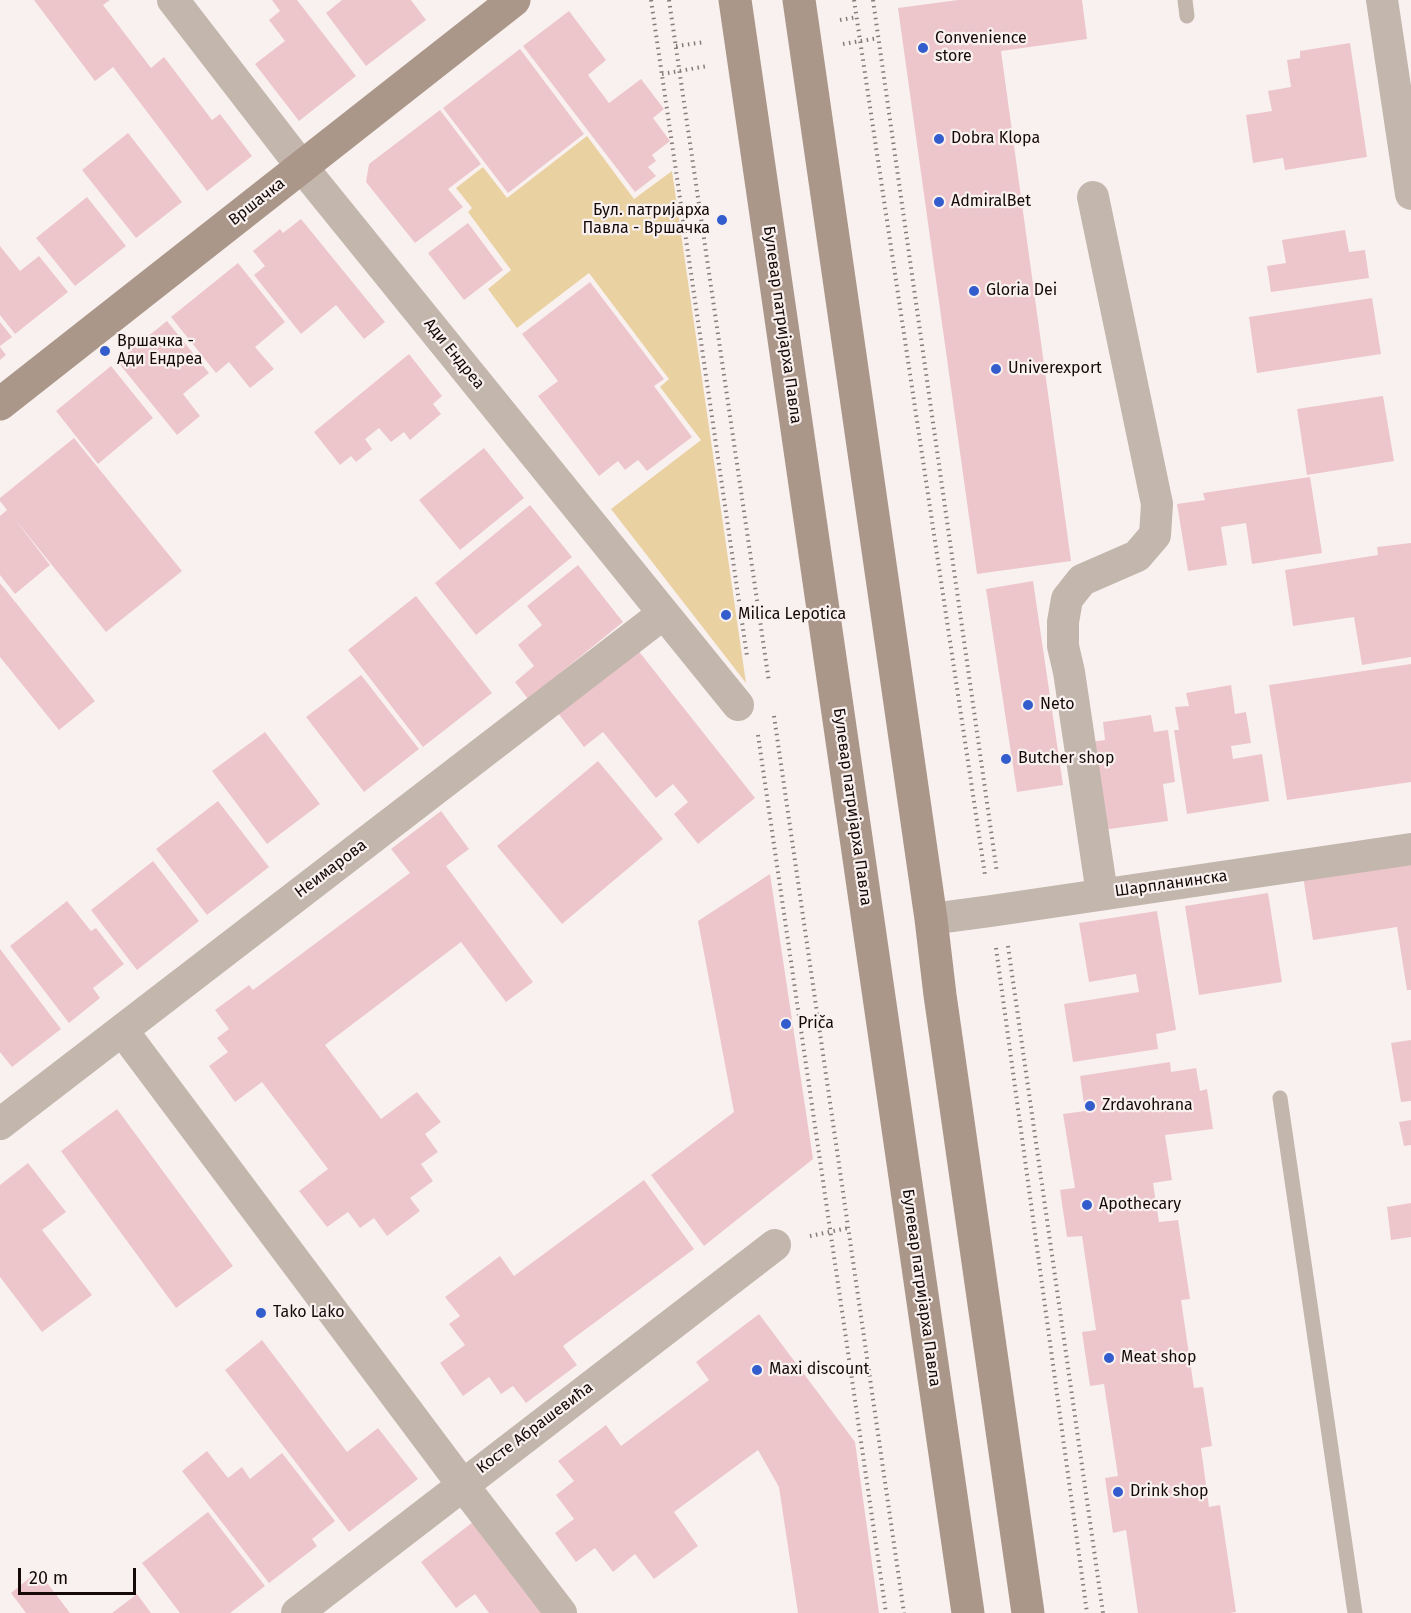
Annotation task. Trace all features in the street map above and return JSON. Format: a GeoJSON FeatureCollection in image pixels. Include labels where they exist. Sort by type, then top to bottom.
{"type":"FeatureCollection","features":[{"type":"Feature","properties":{"kind":"main road","name":"Вршачка"},"geometry":{"type":"LineString","coordinates":[[0,404],[514,0]]}},
{"type":"Feature","properties":{"kind":"main road","name":"Булевар патријарха Павла"},"geometry":{"type":"LineString","coordinates":[[735,0],[968,1613]]}},
{"type":"Feature","properties":{"kind":"main road"},"geometry":{"type":"LineString","coordinates":[[799,0],[1028,1613]]}},
{"type":"Feature","properties":{"kind":"street","name":"Ади Ендреа"},"geometry":{"type":"LineString","coordinates":[[173,0],[302,167],[748,716]]}},
{"type":"Feature","properties":{"kind":"street"},"geometry":{"type":"LineString","coordinates":[[1382,0],[1411,194]]}},
{"type":"Feature","properties":{"kind":"street"},"geometry":{"type":"LineString","coordinates":[[1093,197],[1157,504],[1155,535],[1137,556],[1082,580],[1067,599],[1063,622],[1063,646],[1069,672],[1102,894]]}},
{"type":"Feature","properties":{"kind":"street","name":"Неимарова"},"geometry":{"type":"LineString","coordinates":[[0,1124],[663,614]]}},
{"type":"Feature","properties":{"kind":"street","name":"Шарпланинска"},"geometry":{"type":"LineString","coordinates":[[931,919],[1411,849]]}},
{"type":"Feature","properties":{"kind":"street"},"geometry":{"type":"LineString","coordinates":[[122,1030],[561,1613]]}},
{"type":"Feature","properties":{"kind":"street","name":"Косте Абрашевића"},"geometry":{"type":"LineString","coordinates":[[297,1613],[775,1245]]}},
{"type":"Feature","properties":{"kind":"lane"},"geometry":{"type":"LineString","coordinates":[[1185,0],[1187,16]]}},
{"type":"Feature","properties":{"kind":"lane"},"geometry":{"type":"LineString","coordinates":[[1280,1098],[1355,1613]]}},
{"type":"Feature","properties":{"kind":"path"},"geometry":{"type":"LineString","coordinates":[[651,0],[748,667]]}},
{"type":"Feature","properties":{"kind":"path"},"geometry":{"type":"LineString","coordinates":[[669,0],[770,689]]}},
{"type":"Feature","properties":{"kind":"path"},"geometry":{"type":"LineString","coordinates":[[854,0],[997,910],[1104,1613]]}},
{"type":"Feature","properties":{"kind":"path"},"geometry":{"type":"LineString","coordinates":[[873,0],[997,910],[1087,1613]]}},
{"type":"Feature","properties":{"kind":"path"},"geometry":{"type":"LineString","coordinates":[[773,712],[904,1613]]}},
{"type":"Feature","properties":{"kind":"path"},"geometry":{"type":"LineString","coordinates":[[748,716],[886,1613]]}},
{"type":"Feature","properties":{"kind":"shaded area"},"geometry":{"type":"Polygon","coordinates":[[[587,136],[634,199],[672,171],[746,683],[611,509],[701,440],[660,387],[669,379],[589,273],[517,328],[488,289],[511,270],[468,212],[472,208],[456,188],[483,167],[507,198],[587,136]]]}},
{"type":"Feature","properties":{"kind":"building"},"geometry":{"type":"Polygon","coordinates":[[[34,0],[110,0],[103,5],[151,68],[164,57],[212,120],[220,114],[252,156],[207,191],[113,67],[95,81],[34,0]]]}},
{"type":"Feature","properties":{"kind":"building"},"geometry":{"type":"Polygon","coordinates":[[[272,0],[297,0],[356,76],[299,121],[255,64],[285,41],[269,20],[280,11],[272,0]]]}},
{"type":"Feature","properties":{"kind":"building"},"geometry":{"type":"Polygon","coordinates":[[[342,0],[411,0],[426,20],[366,66],[326,13],[342,0]]]}},
{"type":"Feature","properties":{"kind":"building","name":"Univerexport"},"geometry":{"type":"Polygon","coordinates":[[[958,0],[1082,0],[1087,39],[1001,51],[1071,561],[977,574],[898,8],[958,0]]]}},
{"type":"Feature","properties":{"kind":"building"},"geometry":{"type":"Polygon","coordinates":[[[569,11],[606,60],[588,75],[609,103],[641,79],[664,109],[653,118],[670,141],[652,155],[656,161],[648,167],[656,176],[635,192],[523,46],[569,11]]]}},
{"type":"Feature","properties":{"kind":"building"},"geometry":{"type":"Polygon","coordinates":[[[1350,43],[1367,157],[1285,170],[1283,158],[1253,163],[1246,115],[1272,111],[1268,91],[1291,87],[1287,60],[1300,58],[1300,51],[1350,43]]]}},
{"type":"Feature","properties":{"kind":"building"},"geometry":{"type":"Polygon","coordinates":[[[520,49],[584,134],[508,193],[443,108],[520,49]]]}},
{"type":"Feature","properties":{"kind":"building"},"geometry":{"type":"Polygon","coordinates":[[[440,110],[481,164],[448,189],[463,207],[415,243],[366,182],[369,164],[440,110]]]}},
{"type":"Feature","properties":{"kind":"building"},"geometry":{"type":"Polygon","coordinates":[[[128,133],[182,202],[136,238],[82,170],[128,133]]]}},
{"type":"Feature","properties":{"kind":"building"},"geometry":{"type":"Polygon","coordinates":[[[87,197],[126,246],[75,286],[36,238],[87,197]]]}},
{"type":"Feature","properties":{"kind":"building"},"geometry":{"type":"Polygon","coordinates":[[[301,219],[385,322],[364,339],[336,305],[301,334],[254,275],[265,266],[253,251],[280,229],[283,233],[301,219]]]}},
{"type":"Feature","properties":{"kind":"building"},"geometry":{"type":"Polygon","coordinates":[[[468,223],[503,270],[464,300],[428,253],[468,223]]]}},
{"type":"Feature","properties":{"kind":"building"},"geometry":{"type":"Polygon","coordinates":[[[1345,230],[1349,252],[1365,250],[1369,278],[1271,292],[1267,266],[1286,263],[1282,240],[1345,230]]]}},
{"type":"Feature","properties":{"kind":"building"},"geometry":{"type":"Polygon","coordinates":[[[0,246],[20,271],[39,256],[68,292],[15,334],[0,315],[0,246]]]}},
{"type":"Feature","properties":{"kind":"building"},"geometry":{"type":"Polygon","coordinates":[[[238,263],[285,322],[255,347],[274,369],[250,388],[229,362],[216,373],[171,317],[238,263]]]}},
{"type":"Feature","properties":{"kind":"building"},"geometry":{"type":"Polygon","coordinates":[[[590,282],[664,379],[654,386],[692,437],[647,471],[638,460],[625,470],[618,461],[599,476],[538,396],[558,381],[522,334],[590,282]]]}},
{"type":"Feature","properties":{"kind":"building"},"geometry":{"type":"Polygon","coordinates":[[[1372,298],[1381,354],[1257,373],[1249,317],[1372,298]]]}},
{"type":"Feature","properties":{"kind":"building"},"geometry":{"type":"Polygon","coordinates":[[[167,321],[209,373],[183,394],[200,416],[177,435],[117,361],[167,321]]]}},
{"type":"Feature","properties":{"kind":"building"},"geometry":{"type":"Polygon","coordinates":[[[0,322],[12,337],[0,346],[0,322]]]}},
{"type":"Feature","properties":{"kind":"building"},"geometry":{"type":"Polygon","coordinates":[[[0,347],[6,355],[0,360],[0,347]]]}},
{"type":"Feature","properties":{"kind":"building"},"geometry":{"type":"Polygon","coordinates":[[[409,354],[442,396],[433,404],[441,414],[410,440],[404,432],[391,442],[379,428],[365,439],[372,449],[356,462],[351,456],[340,465],[314,432],[409,354]]]}},
{"type":"Feature","properties":{"kind":"building"},"geometry":{"type":"Polygon","coordinates":[[[111,366],[153,418],[98,464],[56,411],[111,366]]]}},
{"type":"Feature","properties":{"kind":"building"},"geometry":{"type":"Polygon","coordinates":[[[1383,396],[1394,461],[1307,475],[1297,409],[1383,396]]]}},
{"type":"Feature","properties":{"kind":"building"},"geometry":{"type":"Polygon","coordinates":[[[74,438],[182,571],[106,632],[14,518],[50,565],[15,594],[0,575],[0,516],[7,510],[0,498],[74,438]]]}},
{"type":"Feature","properties":{"kind":"building"},"geometry":{"type":"Polygon","coordinates":[[[484,448],[524,498],[460,550],[419,500],[484,448]]]}},
{"type":"Feature","properties":{"kind":"building"},"geometry":{"type":"Polygon","coordinates":[[[1310,477],[1322,553],[1252,564],[1246,523],[1221,527],[1227,565],[1188,571],[1177,504],[1205,500],[1203,493],[1310,477]]]}},
{"type":"Feature","properties":{"kind":"building"},"geometry":{"type":"Polygon","coordinates":[[[530,505],[572,557],[476,635],[435,583],[530,505]]]}},
{"type":"Feature","properties":{"kind":"building"},"geometry":{"type":"Polygon","coordinates":[[[1411,543],[1411,657],[1362,665],[1354,617],[1293,626],[1285,570],[1378,555],[1377,547],[1411,543]]]}},
{"type":"Feature","properties":{"kind":"building"},"geometry":{"type":"Polygon","coordinates":[[[578,565],[623,622],[528,699],[515,682],[534,666],[518,645],[542,625],[527,606],[578,565]]]}},
{"type":"Feature","properties":{"kind":"building","name":"Neto"},"geometry":{"type":"Polygon","coordinates":[[[1033,581],[1063,785],[1017,792],[986,589],[1033,581]]]}},
{"type":"Feature","properties":{"kind":"building"},"geometry":{"type":"Polygon","coordinates":[[[0,583],[95,701],[59,730],[0,657],[0,583]]]}},
{"type":"Feature","properties":{"kind":"building"},"geometry":{"type":"Polygon","coordinates":[[[416,596],[492,693],[423,747],[348,650],[416,596]]]}},
{"type":"Feature","properties":{"kind":"building"},"geometry":{"type":"Polygon","coordinates":[[[637,649],[755,798],[698,844],[674,814],[688,802],[673,784],[656,798],[603,732],[584,747],[558,713],[637,649]]]}},
{"type":"Feature","properties":{"kind":"building"},"geometry":{"type":"Polygon","coordinates":[[[1411,664],[1411,782],[1287,800],[1269,685],[1411,664]]]}},
{"type":"Feature","properties":{"kind":"building"},"geometry":{"type":"Polygon","coordinates":[[[361,675],[419,749],[364,792],[306,717],[361,675]]]}},
{"type":"Feature","properties":{"kind":"building"},"geometry":{"type":"Polygon","coordinates":[[[1231,685],[1235,714],[1246,712],[1251,743],[1231,746],[1233,759],[1262,754],[1269,801],[1187,814],[1174,730],[1179,730],[1175,707],[1189,706],[1186,693],[1231,685]]]}},
{"type":"Feature","properties":{"kind":"building"},"geometry":{"type":"Polygon","coordinates":[[[1151,715],[1154,732],[1168,730],[1175,782],[1163,784],[1168,821],[1102,830],[1090,742],[1105,740],[1103,722],[1151,715]]]}},
{"type":"Feature","properties":{"kind":"building"},"geometry":{"type":"Polygon","coordinates":[[[265,732],[320,804],[267,844],[212,771],[265,732]]]}},
{"type":"Feature","properties":{"kind":"building"},"geometry":{"type":"Polygon","coordinates":[[[598,761],[663,839],[562,924],[497,846],[598,761]]]}},
{"type":"Feature","properties":{"kind":"building"},"geometry":{"type":"Polygon","coordinates":[[[218,801],[269,867],[207,915],[156,849],[218,801]]]}},
{"type":"Feature","properties":{"kind":"building"},"geometry":{"type":"Polygon","coordinates":[[[441,811],[469,849],[446,866],[533,982],[506,1002],[461,942],[325,1045],[381,1119],[417,1092],[441,1122],[425,1134],[438,1152],[421,1164],[433,1181],[410,1198],[420,1211],[387,1236],[374,1218],[360,1228],[348,1212],[327,1227],[299,1191],[328,1169],[262,1082],[235,1102],[209,1066],[228,1052],[217,1038],[229,1029],[215,1010],[249,985],[253,990],[410,873],[391,849],[441,811]]]}},
{"type":"Feature","properties":{"kind":"building"},"geometry":{"type":"Polygon","coordinates":[[[1411,859],[1411,990],[1407,990],[1397,927],[1313,940],[1303,876],[1411,859]]]}},
{"type":"Feature","properties":{"kind":"building"},"geometry":{"type":"Polygon","coordinates":[[[153,861],[199,921],[137,970],[91,910],[153,861]]]}},
{"type":"Feature","properties":{"kind":"building"},"geometry":{"type":"Polygon","coordinates":[[[770,874],[813,1159],[704,1246],[651,1175],[734,1112],[698,921],[770,874]]]}},
{"type":"Feature","properties":{"kind":"building"},"geometry":{"type":"Polygon","coordinates":[[[1268,893],[1282,982],[1199,995],[1185,906],[1268,893]]]}},
{"type":"Feature","properties":{"kind":"building"},"geometry":{"type":"Polygon","coordinates":[[[67,901],[91,931],[96,928],[124,964],[93,988],[100,998],[69,1023],[10,946],[67,901]]]}},
{"type":"Feature","properties":{"kind":"building"},"geometry":{"type":"Polygon","coordinates":[[[1157,911],[1176,1030],[1156,1034],[1158,1049],[1073,1062],[1064,1004],[1139,992],[1136,974],[1089,982],[1079,923],[1157,911]]]}},
{"type":"Feature","properties":{"kind":"building"},"geometry":{"type":"Polygon","coordinates":[[[0,949],[61,1029],[12,1067],[0,1052],[0,949]]]}},
{"type":"Feature","properties":{"kind":"building"},"geometry":{"type":"Polygon","coordinates":[[[1411,1040],[1411,1101],[1401,1102],[1391,1043],[1411,1040]]]}},
{"type":"Feature","properties":{"kind":"building"},"geometry":{"type":"Polygon","coordinates":[[[1170,1062],[1171,1072],[1196,1068],[1200,1091],[1207,1089],[1213,1129],[1165,1135],[1172,1180],[1153,1183],[1159,1222],[1178,1220],[1190,1299],[1181,1300],[1194,1388],[1203,1387],[1212,1446],[1201,1448],[1209,1507],[1220,1505],[1236,1612],[1230,1613],[1138,1613],[1126,1530],[1113,1533],[1105,1478],[1118,1476],[1104,1384],[1090,1386],[1082,1332],[1096,1330],[1082,1236],[1067,1237],[1060,1190],[1075,1188],[1063,1114],[1085,1111],[1080,1076],[1170,1062]]]}},
{"type":"Feature","properties":{"kind":"building"},"geometry":{"type":"Polygon","coordinates":[[[117,1109],[233,1266],[176,1308],[61,1151],[117,1109]]]}},
{"type":"Feature","properties":{"kind":"building"},"geometry":{"type":"Polygon","coordinates":[[[1411,1120],[1411,1145],[1404,1146],[1399,1122],[1411,1120]]]}},
{"type":"Feature","properties":{"kind":"building"},"geometry":{"type":"Polygon","coordinates":[[[28,1163],[66,1212],[42,1230],[92,1295],[42,1332],[0,1277],[0,1185],[28,1163]]]}},
{"type":"Feature","properties":{"kind":"building"},"geometry":{"type":"Polygon","coordinates":[[[644,1180],[694,1249],[563,1346],[577,1365],[526,1403],[513,1386],[501,1394],[489,1377],[463,1396],[440,1363],[465,1345],[449,1324],[460,1316],[445,1297],[500,1256],[514,1276],[644,1180]]]}},
{"type":"Feature","properties":{"kind":"building"},"geometry":{"type":"Polygon","coordinates":[[[1411,1203],[1411,1237],[1391,1240],[1387,1207],[1411,1203]]]}},
{"type":"Feature","properties":{"kind":"building"},"geometry":{"type":"Polygon","coordinates":[[[759,1314],[855,1442],[879,1613],[798,1613],[779,1487],[758,1450],[674,1512],[698,1546],[654,1579],[635,1554],[613,1572],[595,1548],[576,1562],[555,1533],[574,1519],[556,1495],[574,1481],[558,1461],[606,1425],[621,1446],[709,1380],[696,1362],[759,1314]]]}},
{"type":"Feature","properties":{"kind":"building"},"geometry":{"type":"Polygon","coordinates":[[[262,1340],[347,1452],[378,1428],[418,1479],[349,1532],[225,1370],[262,1340]]]}},
{"type":"Feature","properties":{"kind":"building"},"geometry":{"type":"Polygon","coordinates":[[[207,1451],[228,1478],[242,1467],[250,1479],[282,1453],[335,1521],[312,1539],[317,1546],[269,1583],[182,1471],[207,1451]]]}},
{"type":"Feature","properties":{"kind":"building"},"geometry":{"type":"Polygon","coordinates":[[[208,1512],[265,1586],[230,1613],[180,1613],[142,1563],[208,1512]]]}},
{"type":"Feature","properties":{"kind":"building"},"geometry":{"type":"Polygon","coordinates":[[[473,1522],[542,1613],[489,1613],[475,1594],[456,1608],[421,1562],[473,1522]]]}},
{"type":"Feature","properties":{"kind":"building"},"geometry":{"type":"Polygon","coordinates":[[[38,1571],[70,1613],[26,1613],[11,1593],[38,1571]]]}},
{"type":"Feature","properties":{"kind":"building"},"geometry":{"type":"Polygon","coordinates":[[[137,1594],[151,1613],[112,1613],[137,1594]]]}},
{"type":"Feature","properties":{"kind":"place","name":"Convenience store"},"geometry":{"type":"Point","coordinates":[923,48]}},
{"type":"Feature","properties":{"kind":"place","name":"Dobra Klopa"},"geometry":{"type":"Point","coordinates":[939,139]}},
{"type":"Feature","properties":{"kind":"place","name":"AdmiralBet"},"geometry":{"type":"Point","coordinates":[939,202]}},
{"type":"Feature","properties":{"kind":"place","name":"Бул. патријарха Павла - Вршачка"},"geometry":{"type":"Point","coordinates":[722,220]}},
{"type":"Feature","properties":{"kind":"place","name":"Gloria Dei"},"geometry":{"type":"Point","coordinates":[974,291]}},
{"type":"Feature","properties":{"kind":"place","name":"Вршачка - Ади Ендреа"},"geometry":{"type":"Point","coordinates":[105,351]}},
{"type":"Feature","properties":{"kind":"place","name":"Univerexport"},"geometry":{"type":"Point","coordinates":[996,369]}},
{"type":"Feature","properties":{"kind":"place","name":"Milica Lepotica"},"geometry":{"type":"Point","coordinates":[726,615]}},
{"type":"Feature","properties":{"kind":"place","name":"Neto"},"geometry":{"type":"Point","coordinates":[1028,705]}},
{"type":"Feature","properties":{"kind":"place","name":"Butcher shop"},"geometry":{"type":"Point","coordinates":[1006,759]}},
{"type":"Feature","properties":{"kind":"place","name":"Priča"},"geometry":{"type":"Point","coordinates":[786,1024]}},
{"type":"Feature","properties":{"kind":"place","name":"Zrdavohrana"},"geometry":{"type":"Point","coordinates":[1090,1106]}},
{"type":"Feature","properties":{"kind":"place","name":"Apothecary"},"geometry":{"type":"Point","coordinates":[1087,1205]}},
{"type":"Feature","properties":{"kind":"place","name":"Tako Lako"},"geometry":{"type":"Point","coordinates":[261,1313]}},
{"type":"Feature","properties":{"kind":"place","name":"Meat shop"},"geometry":{"type":"Point","coordinates":[1109,1358]}},
{"type":"Feature","properties":{"kind":"place","name":"Maxi discount"},"geometry":{"type":"Point","coordinates":[757,1370]}},
{"type":"Feature","properties":{"kind":"place","name":"Drink shop"},"geometry":{"type":"Point","coordinates":[1118,1492]}}]}
